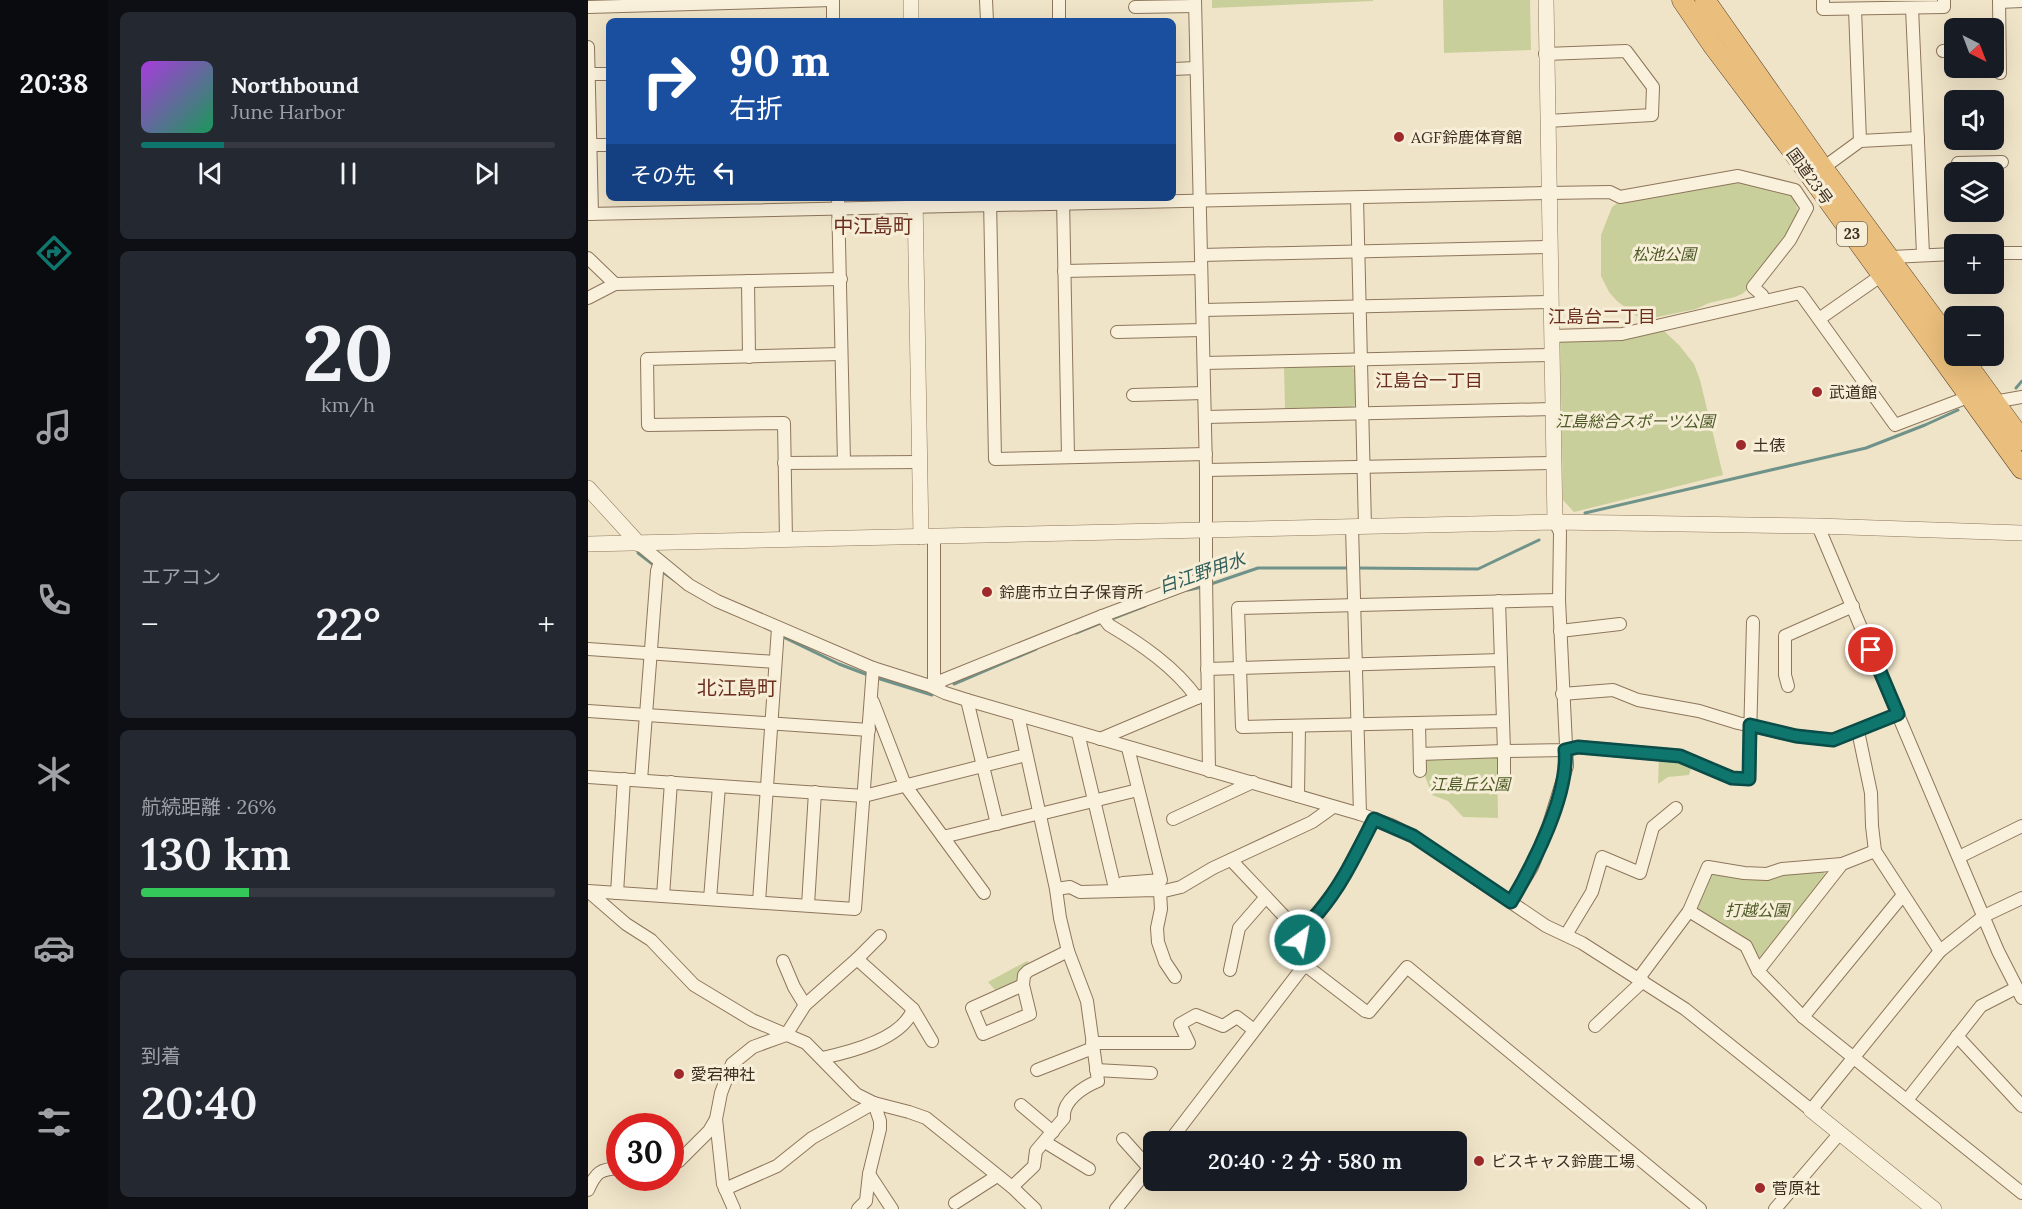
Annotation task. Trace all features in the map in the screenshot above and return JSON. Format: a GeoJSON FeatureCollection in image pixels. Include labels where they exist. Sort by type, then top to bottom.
{"type":"FeatureCollection","features":[{"type":"Feature","properties":{"kind":"highway","name":"国道23号"},"geometry":{"type":"LineString","coordinates":[[1682,0],[2022,469]]}},
{"type":"Feature","properties":{"kind":"highway","name":"国道23号"},"geometry":{"type":"LineString","coordinates":[[1705,0],[1823,168],[1891,257],[1944,332]]}},
{"type":"Feature","properties":{"kind":"highway"},"geometry":{"type":"LineString","coordinates":[[1968,366],[2022,440]]}},
{"type":"Feature","properties":{"kind":"street"},"geometry":{"type":"LineString","coordinates":[[588,7],[714,1],[833,0],[833,18]]}},
{"type":"Feature","properties":{"kind":"street"},"geometry":{"type":"LineString","coordinates":[[911,0],[911,18]]}},
{"type":"Feature","properties":{"kind":"street"},"geometry":{"type":"LineString","coordinates":[[986,0],[987,18]]}},
{"type":"Feature","properties":{"kind":"street"},"geometry":{"type":"LineString","coordinates":[[1059,0],[1059,18]]}},
{"type":"Feature","properties":{"kind":"street"},"geometry":{"type":"LineString","coordinates":[[1511,902],[1532,867],[1549,824],[1567,766],[1559,600],[1560,532],[1555,522],[1553,463],[1545,54],[1546,0]]}},
{"type":"Feature","properties":{"kind":"street"},"geometry":{"type":"LineString","coordinates":[[1823,0],[1823,9],[1944,7],[1944,0]]}},
{"type":"Feature","properties":{"kind":"street"},"geometry":{"type":"LineString","coordinates":[[1998,18],[1999,1],[2022,1]]}},
{"type":"Feature","properties":{"kind":"street"},"geometry":{"type":"LineString","coordinates":[[1135,7],[1195,3],[1207,531],[1208,669],[1202,696],[1209,771]]}},
{"type":"Feature","properties":{"kind":"street"},"geometry":{"type":"LineString","coordinates":[[1912,8],[1923,254]]}},
{"type":"Feature","properties":{"kind":"street"},"geometry":{"type":"LineString","coordinates":[[1855,9],[1860,141]]}},
{"type":"Feature","properties":{"kind":"street"},"geometry":{"type":"LineString","coordinates":[[588,47],[590,214],[838,204],[1063,201],[1068,456]]}},
{"type":"Feature","properties":{"kind":"street"},"geometry":{"type":"LineString","coordinates":[[1545,54],[1626,51],[1653,87],[1652,115],[1547,122]]}},
{"type":"Feature","properties":{"kind":"street"},"geometry":{"type":"LineString","coordinates":[[1176,69],[1196,68]]}},
{"type":"Feature","properties":{"kind":"street"},"geometry":{"type":"LineString","coordinates":[[588,74],[606,74]]}},
{"type":"Feature","properties":{"kind":"street"},"geometry":{"type":"LineString","coordinates":[[1823,168],[1860,141],[1918,138]]}},
{"type":"Feature","properties":{"kind":"street"},"geometry":{"type":"LineString","coordinates":[[590,146],[606,145]]}},
{"type":"Feature","properties":{"kind":"street"},"geometry":{"type":"LineString","coordinates":[[1176,201],[1610,192],[1620,197],[1738,176],[1796,190],[1807,208],[1790,240],[1753,287],[1765,301]]}},
{"type":"Feature","properties":{"kind":"street"},"geometry":{"type":"LineString","coordinates":[[1358,198],[1365,467],[1353,576],[1360,814]]}},
{"type":"Feature","properties":{"kind":"street"},"geometry":{"type":"LineString","coordinates":[[990,202],[996,459],[1206,454]]}},
{"type":"Feature","properties":{"kind":"street"},"geometry":{"type":"LineString","coordinates":[[915,203],[920,462],[928,537],[934,687]]}},
{"type":"Feature","properties":{"kind":"street"},"geometry":{"type":"LineString","coordinates":[[838,204],[843,462]]}},
{"type":"Feature","properties":{"kind":"street"},"geometry":{"type":"LineString","coordinates":[[1064,271],[1359,252],[1548,247]]}},
{"type":"Feature","properties":{"kind":"street"},"geometry":{"type":"LineString","coordinates":[[2004,253],[2022,253]]}},
{"type":"Feature","properties":{"kind":"street"},"geometry":{"type":"LineString","coordinates":[[1891,257],[1944,254]]}},
{"type":"Feature","properties":{"kind":"street"},"geometry":{"type":"LineString","coordinates":[[588,258],[615,284]]}},
{"type":"Feature","properties":{"kind":"street"},"geometry":{"type":"LineString","coordinates":[[1819,319],[1882,275]]}},
{"type":"Feature","properties":{"kind":"street"},"geometry":{"type":"LineString","coordinates":[[588,298],[615,284],[841,279]]}},
{"type":"Feature","properties":{"kind":"street"},"geometry":{"type":"LineString","coordinates":[[748,281],[749,357]]}},
{"type":"Feature","properties":{"kind":"street"},"geometry":{"type":"LineString","coordinates":[[1551,336],[1622,334],[1800,293],[1895,425],[1971,396]]}},
{"type":"Feature","properties":{"kind":"street"},"geometry":{"type":"LineString","coordinates":[[1203,310],[1550,302]]}},
{"type":"Feature","properties":{"kind":"street"},"geometry":{"type":"LineString","coordinates":[[1117,332],[1202,330]]}},
{"type":"Feature","properties":{"kind":"street"},"geometry":{"type":"LineString","coordinates":[[786,540],[784,423],[648,425],[647,359],[841,354]]}},
{"type":"Feature","properties":{"kind":"street"},"geometry":{"type":"LineString","coordinates":[[1204,363],[1551,355]]}},
{"type":"Feature","properties":{"kind":"street"},"geometry":{"type":"LineString","coordinates":[[1133,395],[1204,393]]}},
{"type":"Feature","properties":{"kind":"street"},"geometry":{"type":"LineString","coordinates":[[1994,402],[2022,397]]}},
{"type":"Feature","properties":{"kind":"street"},"geometry":{"type":"LineString","coordinates":[[1205,417],[1552,408]]}},
{"type":"Feature","properties":{"kind":"street"},"geometry":{"type":"LineString","coordinates":[[784,463],[920,462]]}},
{"type":"Feature","properties":{"kind":"street"},"geometry":{"type":"LineString","coordinates":[[1206,470],[1553,463]]}},
{"type":"Feature","properties":{"kind":"street"},"geometry":{"type":"LineString","coordinates":[[588,488],[659,566],[717,601],[873,673],[934,687],[945,693],[1018,716],[1360,814],[1413,836],[1546,926],[1566,935],[1641,980],[1684,1009],[1934,1209]]}},
{"type":"Feature","properties":{"kind":"street"},"geometry":{"type":"LineString","coordinates":[[588,544],[1555,522],[1818,526],[2022,533]]}},
{"type":"Feature","properties":{"kind":"street"},"geometry":{"type":"LineString","coordinates":[[1818,526],[2019,993],[1981,1006],[1907,1100]]}},
{"type":"Feature","properties":{"kind":"street"},"geometry":{"type":"LineString","coordinates":[[641,780],[659,566]]}},
{"type":"Feature","properties":{"kind":"street"},"geometry":{"type":"LineString","coordinates":[[934,687],[943,680],[1206,582]]}},
{"type":"Feature","properties":{"kind":"street"},"geometry":{"type":"LineString","coordinates":[[1503,721],[1242,727],[1238,608],[1559,600]]}},
{"type":"Feature","properties":{"kind":"street"},"geometry":{"type":"LineString","coordinates":[[1498,601],[1504,778]]}},
{"type":"Feature","properties":{"kind":"street"},"geometry":{"type":"LineString","coordinates":[[1788,686],[1785,675],[1785,636],[1853,606]]}},
{"type":"Feature","properties":{"kind":"street"},"geometry":{"type":"LineString","coordinates":[[1104,620],[1165,664],[1202,696]]}},
{"type":"Feature","properties":{"kind":"street"},"geometry":{"type":"LineString","coordinates":[[1420,754],[1565,750],[1578,747],[1680,756],[1732,778],[1749,779],[1753,622]]}},
{"type":"Feature","properties":{"kind":"street"},"geometry":{"type":"LineString","coordinates":[[1560,630],[1620,624]]}},
{"type":"Feature","properties":{"kind":"street"},"geometry":{"type":"LineString","coordinates":[[759,902],[778,628]]}},
{"type":"Feature","properties":{"kind":"street"},"geometry":{"type":"LineString","coordinates":[[588,649],[775,662]]}},
{"type":"Feature","properties":{"kind":"street"},"geometry":{"type":"LineString","coordinates":[[1208,669],[1501,660]]}},
{"type":"Feature","properties":{"kind":"street"},"geometry":{"type":"LineString","coordinates":[[588,891],[855,909],[873,673]]}},
{"type":"Feature","properties":{"kind":"street"},"geometry":{"type":"LineString","coordinates":[[1562,694],[1613,690],[1638,700],[1699,711],[1718,718],[1796,736],[1833,740],[1898,714]]}},
{"type":"Feature","properties":{"kind":"street"},"geometry":{"type":"LineString","coordinates":[[1100,739],[1202,696]]}},
{"type":"Feature","properties":{"kind":"street"},"geometry":{"type":"LineString","coordinates":[[872,698],[905,785],[984,893]]}},
{"type":"Feature","properties":{"kind":"street"},"geometry":{"type":"LineString","coordinates":[[967,700],[997,824]]}},
{"type":"Feature","properties":{"kind":"street"},"geometry":{"type":"LineString","coordinates":[[588,711],[869,730]]}},
{"type":"Feature","properties":{"kind":"street"},"geometry":{"type":"LineString","coordinates":[[1012,1187],[1034,1166],[1036,1151],[1064,1118],[1063,1113],[1070,1101],[1083,1088],[1098,1081],[1087,1001],[1068,951],[1060,918],[1056,888],[1018,716]]}},
{"type":"Feature","properties":{"kind":"street"},"geometry":{"type":"LineString","coordinates":[[1419,723],[1420,771]]}},
{"type":"Feature","properties":{"kind":"street"},"geometry":{"type":"LineString","coordinates":[[1299,726],[1299,796]]}},
{"type":"Feature","properties":{"kind":"street"},"geometry":{"type":"LineString","coordinates":[[1858,730],[1872,793],[1875,851],[1940,951]]}},
{"type":"Feature","properties":{"kind":"street"},"geometry":{"type":"LineString","coordinates":[[1078,733],[1114,884]]}},
{"type":"Feature","properties":{"kind":"street"},"geometry":{"type":"LineString","coordinates":[[1056,888],[1161,880],[1128,748]]}},
{"type":"Feature","properties":{"kind":"street"},"geometry":{"type":"LineString","coordinates":[[588,777],[864,796],[1026,755]]}},
{"type":"Feature","properties":{"kind":"street"},"geometry":{"type":"LineString","coordinates":[[617,893],[624,779]]}},
{"type":"Feature","properties":{"kind":"street"},"geometry":{"type":"LineString","coordinates":[[1173,819],[1253,782]]}},
{"type":"Feature","properties":{"kind":"street"},"geometry":{"type":"LineString","coordinates":[[663,896],[671,783]]}},
{"type":"Feature","properties":{"kind":"street"},"geometry":{"type":"LineString","coordinates":[[710,899],[719,786]]}},
{"type":"Feature","properties":{"kind":"street"},"geometry":{"type":"LineString","coordinates":[[943,837],[1138,790]]}},
{"type":"Feature","properties":{"kind":"street"},"geometry":{"type":"LineString","coordinates":[[808,905],[815,792]]}},
{"type":"Feature","properties":{"kind":"street"},"geometry":{"type":"LineString","coordinates":[[1070,887],[1080,892],[1156,890],[1160,892],[1181,887],[1231,860],[1312,822],[1333,807]]}},
{"type":"Feature","properties":{"kind":"street"},"geometry":{"type":"LineString","coordinates":[[1566,935],[1592,892],[1602,857],[1640,873],[1653,827],[1676,808]]}},
{"type":"Feature","properties":{"kind":"street"},"geometry":{"type":"LineString","coordinates":[[1301,934],[1339,885],[1374,819]]}},
{"type":"Feature","properties":{"kind":"street"},"geometry":{"type":"LineString","coordinates":[[1959,857],[2022,826]]}},
{"type":"Feature","properties":{"kind":"street"},"geometry":{"type":"LineString","coordinates":[[1595,1026],[1641,980],[1689,911],[1708,867],[1767,874],[1782,869],[1842,864],[1875,851]]}},
{"type":"Feature","properties":{"kind":"street"},"geometry":{"type":"LineString","coordinates":[[1177,1131],[1303,967],[1301,934],[1231,860]]}},
{"type":"Feature","properties":{"kind":"street"},"geometry":{"type":"LineString","coordinates":[[1758,971],[1842,864]]}},
{"type":"Feature","properties":{"kind":"street"},"geometry":{"type":"LineString","coordinates":[[588,891],[626,924],[651,940],[694,985],[752,1020],[806,1043],[856,1094],[874,1103],[926,1118],[1012,1187],[1029,1207]]}},
{"type":"Feature","properties":{"kind":"street"},"geometry":{"type":"LineString","coordinates":[[1160,892],[1158,942],[1165,962],[1175,976]]}},
{"type":"Feature","properties":{"kind":"street"},"geometry":{"type":"LineString","coordinates":[[1803,1017],[1903,895]]}},
{"type":"Feature","properties":{"kind":"street"},"geometry":{"type":"LineString","coordinates":[[1230,970],[1239,928],[1266,897]]}},
{"type":"Feature","properties":{"kind":"street"},"geometry":{"type":"LineString","coordinates":[[1811,1110],[1940,951],[1984,916],[2022,898]]}},
{"type":"Feature","properties":{"kind":"street"},"geometry":{"type":"LineString","coordinates":[[1689,911],[1746,946],[1758,971],[1803,1017],[2022,1193]]}},
{"type":"Feature","properties":{"kind":"street"},"geometry":{"type":"LineString","coordinates":[[734,1209],[725,1189],[716,1119],[721,1093],[732,1064],[753,1047],[786,1035],[805,1005],[880,936]]}},
{"type":"Feature","properties":{"kind":"street"},"geometry":{"type":"LineString","coordinates":[[1023,985],[972,1008],[983,1034],[1030,1014],[1023,985],[1024,975],[1068,951]]}},
{"type":"Feature","properties":{"kind":"street"},"geometry":{"type":"LineString","coordinates":[[857,959],[913,1010],[932,1041]]}},
{"type":"Feature","properties":{"kind":"street"},"geometry":{"type":"LineString","coordinates":[[783,962],[805,1005]]}},
{"type":"Feature","properties":{"kind":"street"},"geometry":{"type":"LineString","coordinates":[[1303,967],[1309,968],[1369,1012],[1407,967],[1700,1209]]}},
{"type":"Feature","properties":{"kind":"street"},"geometry":{"type":"LineString","coordinates":[[822,1058],[883,1039],[909,1021],[913,1010]]}},
{"type":"Feature","properties":{"kind":"street"},"geometry":{"type":"LineString","coordinates":[[1037,1070],[1092,1046],[1189,1043],[1180,1024],[1196,1015],[1223,1026],[1236,1017],[1254,1030]]}},
{"type":"Feature","properties":{"kind":"street"},"geometry":{"type":"LineString","coordinates":[[1957,1036],[2022,1106]]}},
{"type":"Feature","properties":{"kind":"street"},"geometry":{"type":"LineString","coordinates":[[1096,1070],[1150,1073]]}},
{"type":"Feature","properties":{"kind":"street"},"geometry":{"type":"LineString","coordinates":[[858,1209],[866,1201],[869,1174],[880,1129],[874,1103]]}},
{"type":"Feature","properties":{"kind":"street"},"geometry":{"type":"LineString","coordinates":[[725,1189],[777,1166],[812,1138],[874,1103]]}},
{"type":"Feature","properties":{"kind":"street"},"geometry":{"type":"LineString","coordinates":[[1021,1105],[1049,1137],[1089,1169]]}},
{"type":"Feature","properties":{"kind":"street"},"geometry":{"type":"LineString","coordinates":[[684,1156],[709,1131],[716,1119]]}},
{"type":"Feature","properties":{"kind":"street"},"geometry":{"type":"LineString","coordinates":[[1775,1209],[1840,1133]]}},
{"type":"Feature","properties":{"kind":"street"},"geometry":{"type":"LineString","coordinates":[[1123,1139],[1143,1158]]}},
{"type":"Feature","properties":{"kind":"street"},"geometry":{"type":"LineString","coordinates":[[588,1190],[599,1171],[606,1168]]}},
{"type":"Feature","properties":{"kind":"street"},"geometry":{"type":"LineString","coordinates":[[869,1174],[892,1209]]}},
{"type":"Feature","properties":{"kind":"street"},"geometry":{"type":"LineString","coordinates":[[1116,1209],[1143,1175]]}},
{"type":"Feature","properties":{"kind":"street"},"geometry":{"type":"LineString","coordinates":[[955,1203],[997,1176]]}},
{"type":"Feature","properties":{"kind":"green space"},"geometry":{"type":"Polygon","coordinates":[[[1212,0],[1373,0],[1373,1],[1212,8],[1212,0]]]}},
{"type":"Feature","properties":{"kind":"green space"},"geometry":{"type":"Polygon","coordinates":[[[1443,0],[1530,0],[1531,50],[1444,53],[1443,0]]]}},
{"type":"Feature","properties":{"kind":"green space","name":"松池公園"},"geometry":{"type":"Polygon","coordinates":[[[1737,180],[1793,196],[1800,216],[1748,289],[1735,297],[1709,303],[1696,309],[1648,319],[1638,317],[1617,301],[1609,292],[1601,276],[1601,235],[1612,207],[1623,199],[1737,180]]]}},
{"type":"Feature","properties":{"kind":"green space","name":"江島総合スポーツ公園"},"geometry":{"type":"Polygon","coordinates":[[[1664,331],[1694,364],[1723,475],[1574,512],[1563,500],[1560,341],[1623,340],[1664,331]]]}},
{"type":"Feature","properties":{"kind":"green space"},"geometry":{"type":"Polygon","coordinates":[[[1349,364],[1355,370],[1356,404],[1350,409],[1288,411],[1285,408],[1284,369],[1287,365],[1349,364]]]}},
{"type":"Feature","properties":{"kind":"green space","name":"江島丘公園"},"geometry":{"type":"Polygon","coordinates":[[[1497,756],[1498,818],[1463,817],[1448,801],[1432,795],[1425,776],[1424,757],[1497,756]]]}},
{"type":"Feature","properties":{"kind":"green space"},"geometry":{"type":"Polygon","coordinates":[[[1659,757],[1692,765],[1689,775],[1668,777],[1658,784],[1659,757]]]}},
{"type":"Feature","properties":{"kind":"green space","name":"打越公園"},"geometry":{"type":"Polygon","coordinates":[[[1822,870],[1827,877],[1762,959],[1757,959],[1698,913],[1696,907],[1709,876],[1713,873],[1784,873],[1822,870]]]}},
{"type":"Feature","properties":{"kind":"green space"},"geometry":{"type":"Polygon","coordinates":[[[1027,961],[1031,964],[1022,971],[1016,982],[997,992],[988,982],[1027,961]]]}},
{"type":"Feature","properties":{"kind":"waterway"},"geometry":{"type":"LineString","coordinates":[[2016,388],[2022,381]]}},
{"type":"Feature","properties":{"kind":"waterway"},"geometry":{"type":"LineString","coordinates":[[1585,513],[1866,448],[1958,410]]}},
{"type":"Feature","properties":{"kind":"waterway","name":"白江野用水"},"geometry":{"type":"LineString","coordinates":[[1355,568],[1478,569],[1539,540]]}},
{"type":"Feature","properties":{"kind":"waterway"},"geometry":{"type":"LineString","coordinates":[[638,553],[655,566]]}},
{"type":"Feature","properties":{"kind":"waterway","name":"白江野用水"},"geometry":{"type":"LineString","coordinates":[[1211,584],[1258,568],[1349,568]]}},
{"type":"Feature","properties":{"kind":"waterway"},"geometry":{"type":"LineString","coordinates":[[660,570],[677,582]]}},
{"type":"Feature","properties":{"kind":"waterway","name":"白江野用水"},"geometry":{"type":"LineString","coordinates":[[1188,590],[1202,587]]}},
{"type":"Feature","properties":{"kind":"waterway","name":"白江野用水"},"geometry":{"type":"LineString","coordinates":[[1109,620],[1145,606]]}},
{"type":"Feature","properties":{"kind":"waterway","name":"白江野用水"},"geometry":{"type":"LineString","coordinates":[[1076,633],[1103,622]]}},
{"type":"Feature","properties":{"kind":"waterway"},"geometry":{"type":"LineString","coordinates":[[781,636],[839,664],[868,675]]}},
{"type":"Feature","properties":{"kind":"waterway","name":"白江野用水"},"geometry":{"type":"LineString","coordinates":[[954,684],[1036,649]]}},
{"type":"Feature","properties":{"kind":"waterway"},"geometry":{"type":"LineString","coordinates":[[877,678],[932,695]]}},
{"type":"Feature","properties":{"kind":"place","name":"AGF鈴鹿体育館"},"geometry":{"type":"Point","coordinates":[1399,137]}},
{"type":"Feature","properties":{"kind":"place","name":"武道館"},"geometry":{"type":"Point","coordinates":[1817,392]}},
{"type":"Feature","properties":{"kind":"place","name":"土俵"},"geometry":{"type":"Point","coordinates":[1741,445]}},
{"type":"Feature","properties":{"kind":"place","name":"鈴鹿市立白子保育所"},"geometry":{"type":"Point","coordinates":[987,592]}},
{"type":"Feature","properties":{"kind":"place","name":"愛宕神社"},"geometry":{"type":"Point","coordinates":[679,1074]}},
{"type":"Feature","properties":{"kind":"place","name":"ビスキャス鈴鹿工場"},"geometry":{"type":"Point","coordinates":[1479,1161]}},
{"type":"Feature","properties":{"kind":"place","name":"菅原社"},"geometry":{"type":"Point","coordinates":[1760,1188]}},
{"type":"Feature","properties":{"kind":"district","name":"中江島町"},"geometry":{"type":"Point","coordinates":[873,226]}},
{"type":"Feature","properties":{"kind":"district","name":"江島台二丁目"},"geometry":{"type":"Point","coordinates":[1602,317]}},
{"type":"Feature","properties":{"kind":"district","name":"江島台一丁目"},"geometry":{"type":"Point","coordinates":[1429,381]}},
{"type":"Feature","properties":{"kind":"district","name":"北江島町"},"geometry":{"type":"Point","coordinates":[737,688]}},
{"type":"Feature","properties":{"kind":"route"},"geometry":{"type":"LineString","coordinates":[[1300,940],[1303,929],[1339,885],[1374,819],[1413,836],[1511,902],[1532,867],[1549,824],[1567,766],[1565,750],[1578,747],[1661,753],[1680,756],[1732,778],[1749,779],[1750,725],[1796,736],[1833,740],[1898,714],[1871,650]]}}]}
